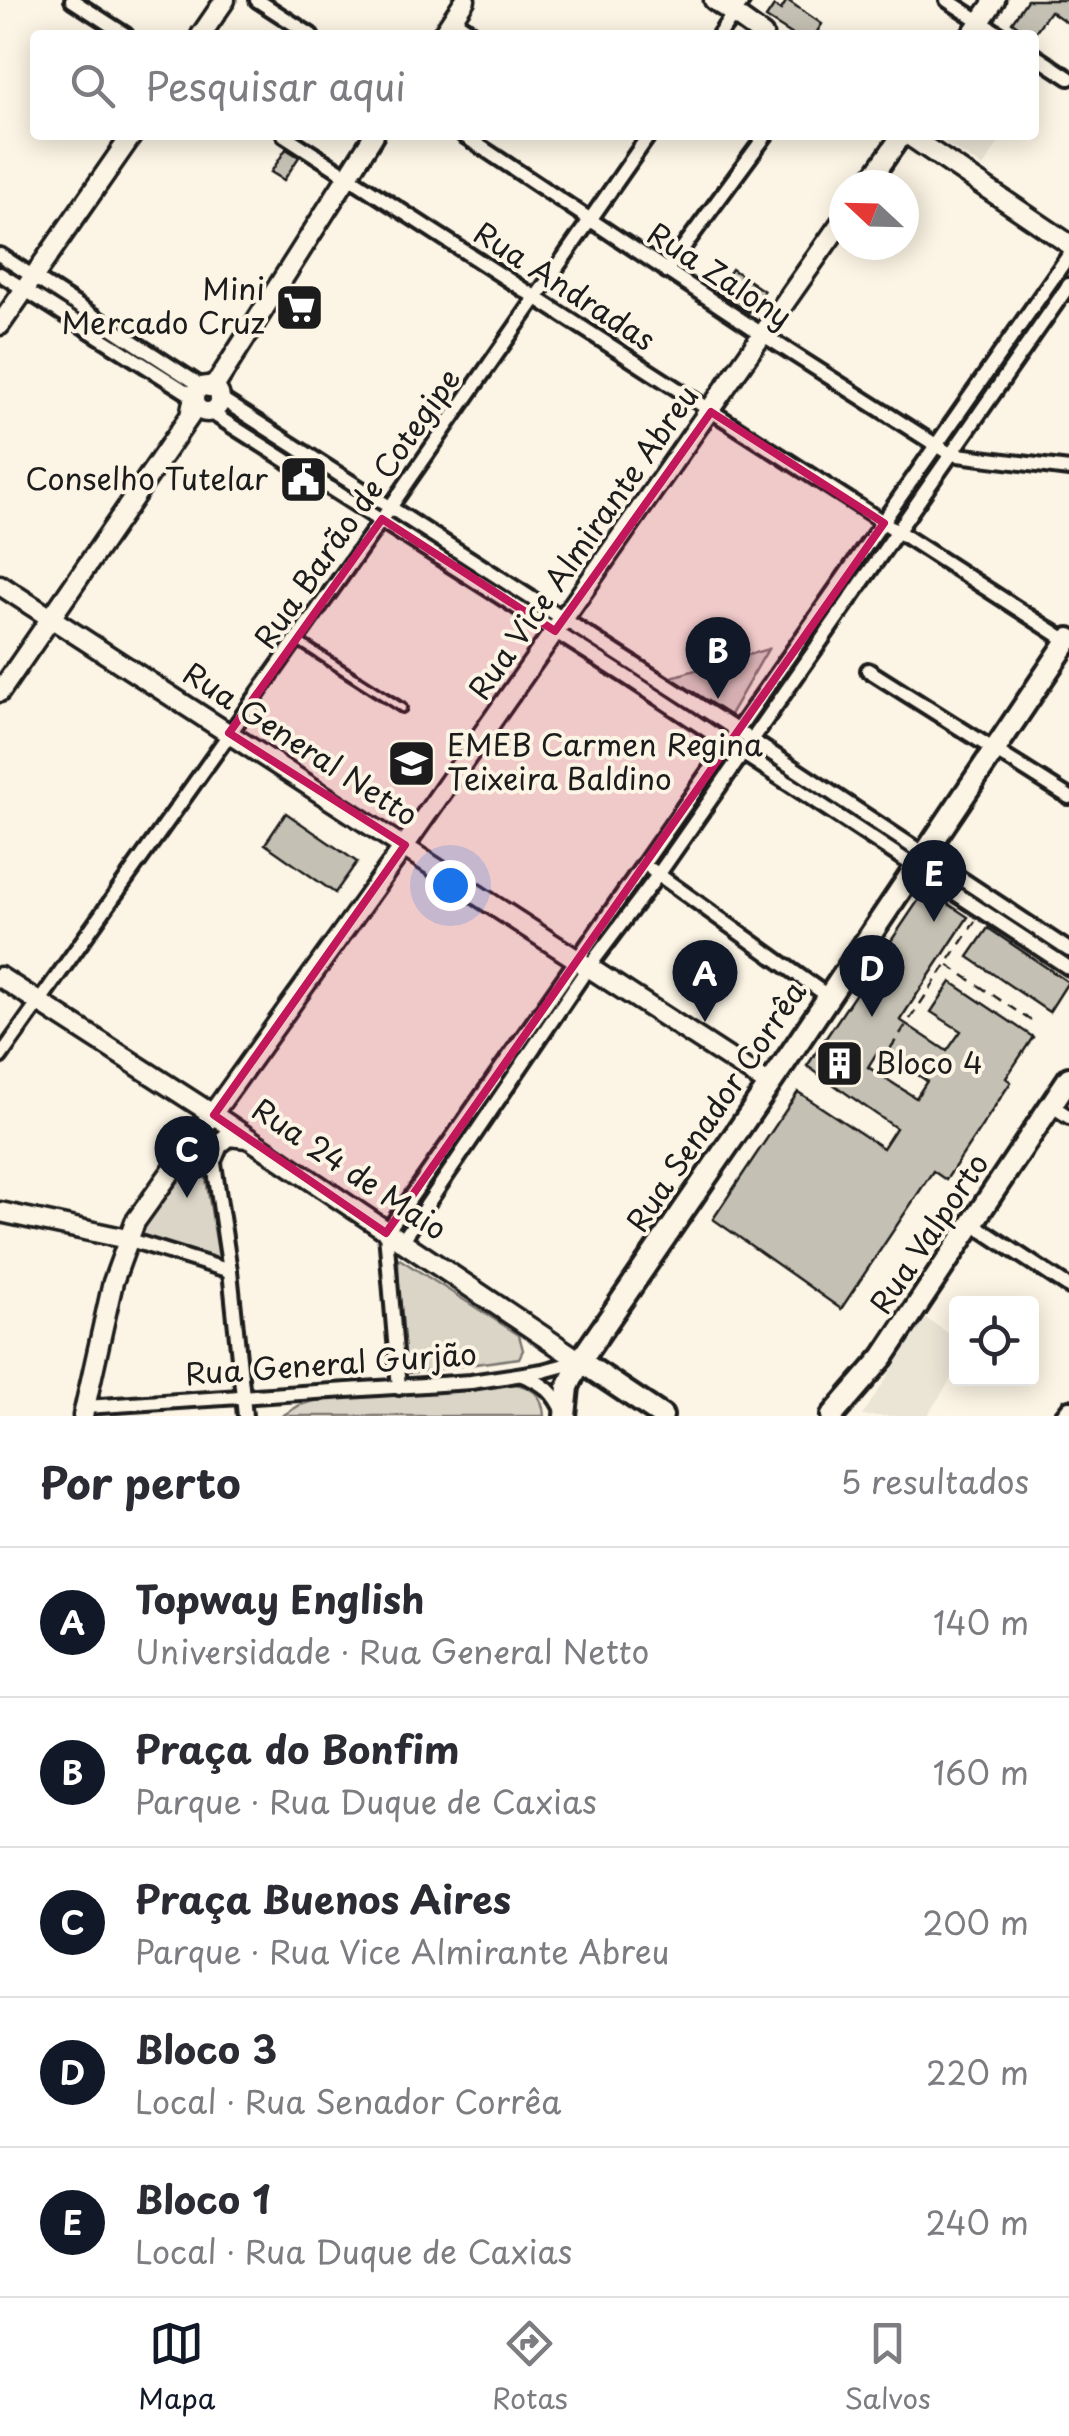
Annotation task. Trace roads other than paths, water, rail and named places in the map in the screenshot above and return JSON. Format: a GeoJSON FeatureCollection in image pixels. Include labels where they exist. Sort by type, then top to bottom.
{"type":"FeatureCollection","features":[{"type":"Feature","properties":{"kind":"main road","name":"Rua Senador Corrêa"},"geometry":{"type":"LineString","coordinates":[[564,1416],[568,1387],[580,1361],[1069,641]]}},
{"type":"Feature","properties":{"kind":"main road","name":"Rua Valporto"},"geometry":{"type":"LineString","coordinates":[[832,1416],[845,1408],[883,1357],[1069,1078]]}},
{"type":"Feature","properties":{"kind":"main road","name":"Rua 24 de Maio"},"geometry":{"type":"LineString","coordinates":[[580,1361],[662,1416]]}},
{"type":"Feature","properties":{"kind":"street"},"geometry":{"type":"LineString","coordinates":[[72,0],[118,30]]}},
{"type":"Feature","properties":{"kind":"street"},"geometry":{"type":"LineString","coordinates":[[204,30],[225,0]]}},
{"type":"Feature","properties":{"kind":"street"},"geometry":{"type":"LineString","coordinates":[[257,0],[303,30]]}},
{"type":"Feature","properties":{"kind":"street"},"geometry":{"type":"LineString","coordinates":[[714,0],[738,7],[759,30]]}},
{"type":"Feature","properties":{"kind":"street"},"geometry":{"type":"LineString","coordinates":[[948,0],[975,28],[995,0]]}},
{"type":"Feature","properties":{"kind":"street"},"geometry":{"type":"LineString","coordinates":[[722,30],[738,7]]}},
{"type":"Feature","properties":{"kind":"street"},"geometry":{"type":"LineString","coordinates":[[445,30],[460,8]]}},
{"type":"Feature","properties":{"kind":"street"},"geometry":{"type":"LineString","coordinates":[[1039,58],[1069,78]]}},
{"type":"Feature","properties":{"kind":"street"},"geometry":{"type":"LineString","coordinates":[[0,326],[129,140]]}},
{"type":"Feature","properties":{"kind":"street","name":"Rua Andradas"},"geometry":{"type":"LineString","coordinates":[[292,140],[1069,641]]}},
{"type":"Feature","properties":{"kind":"street"},"geometry":{"type":"LineString","coordinates":[[0,692],[206,398],[371,140]]}},
{"type":"Feature","properties":{"kind":"street","name":"Rua Zalony"},"geometry":{"type":"LineString","coordinates":[[470,140],[950,454]]}},
{"type":"Feature","properties":{"kind":"street","name":"Rua Barão de Cotegipe"},"geometry":{"type":"LineString","coordinates":[[0,1058],[646,140]]}},
{"type":"Feature","properties":{"kind":"street"},"geometry":{"type":"LineString","coordinates":[[666,270],[762,140]]}},
{"type":"Feature","properties":{"kind":"street"},"geometry":{"type":"LineString","coordinates":[[878,170],[901,140]]}},
{"type":"Feature","properties":{"kind":"street"},"geometry":{"type":"LineString","coordinates":[[913,140],[1069,244]]}},
{"type":"Feature","properties":{"kind":"street","name":"Rua Vice Almirante Abreu"},"geometry":{"type":"LineString","coordinates":[[84,1411],[113,1282],[135,1222],[560,626],[829,239]]}},
{"type":"Feature","properties":{"kind":"street"},"geometry":{"type":"LineString","coordinates":[[0,255],[63,314],[96,326],[206,398],[265,445],[331,478]]}},
{"type":"Feature","properties":{"kind":"street"},"geometry":{"type":"LineString","coordinates":[[622,912],[646,866],[690,801],[809,630],[847,589],[891,527],[922,482],[938,447],[1069,256]]}},
{"type":"Feature","properties":{"kind":"street"},"geometry":{"type":"LineString","coordinates":[[0,274],[71,301],[96,326]]}},
{"type":"Feature","properties":{"kind":"street"},"geometry":{"type":"LineString","coordinates":[[922,482],[950,454],[1069,285]]}},
{"type":"Feature","properties":{"kind":"street"},"geometry":{"type":"LineString","coordinates":[[1039,300],[1052,309]]}},
{"type":"Feature","properties":{"kind":"street"},"geometry":{"type":"LineString","coordinates":[[63,314],[71,301]]}},
{"type":"Feature","properties":{"kind":"street"},"geometry":{"type":"LineString","coordinates":[[983,380],[996,389]]}},
{"type":"Feature","properties":{"kind":"street"},"geometry":{"type":"LineString","coordinates":[[206,398],[274,431],[331,478],[560,626],[625,676],[833,814],[1069,950]]}},
{"type":"Feature","properties":{"kind":"street"},"geometry":{"type":"LineString","coordinates":[[265,445],[274,431]]}},
{"type":"Feature","properties":{"kind":"street"},"geometry":{"type":"LineString","coordinates":[[950,454],[1069,470]]}},
{"type":"Feature","properties":{"kind":"street","name":"Rua General Netto"},"geometry":{"type":"LineString","coordinates":[[0,584],[770,1085]]}},
{"type":"Feature","properties":{"kind":"street"},"geometry":{"type":"LineString","coordinates":[[393,1238],[498,1100],[521,1054],[584,963],[622,912],[658,874],[703,810],[822,638],[847,589]]}},
{"type":"Feature","properties":{"kind":"street"},"geometry":{"type":"LineString","coordinates":[[560,626],[634,664],[843,800],[983,910],[1069,968]]}},
{"type":"Feature","properties":{"kind":"street"},"geometry":{"type":"LineString","coordinates":[[809,630],[822,638]]}},
{"type":"Feature","properties":{"kind":"street"},"geometry":{"type":"LineString","coordinates":[[625,676],[634,664]]}},
{"type":"Feature","properties":{"kind":"street"},"geometry":{"type":"LineString","coordinates":[[868,670],[1069,796]]}},
{"type":"Feature","properties":{"kind":"street"},"geometry":{"type":"LineString","coordinates":[[800,792],[810,778]]}},
{"type":"Feature","properties":{"kind":"street"},"geometry":{"type":"LineString","coordinates":[[833,814],[843,800]]}},
{"type":"Feature","properties":{"kind":"street"},"geometry":{"type":"LineString","coordinates":[[690,801],[703,810]]}},
{"type":"Feature","properties":{"kind":"street"},"geometry":{"type":"LineString","coordinates":[[646,866],[829,997]]}},
{"type":"Feature","properties":{"kind":"street","name":"Rua 24 de Maio"},"geometry":{"type":"LineString","coordinates":[[0,977],[214,1115],[580,1361]]}},
{"type":"Feature","properties":{"kind":"street"},"geometry":{"type":"LineString","coordinates":[[399,1388],[393,1238],[485,1092],[521,1054]]}},
{"type":"Feature","properties":{"kind":"street"},"geometry":{"type":"LineString","coordinates":[[485,1092],[498,1100]]}},
{"type":"Feature","properties":{"kind":"street"},"geometry":{"type":"LineString","coordinates":[[1051,1105],[1069,1117]]}},
{"type":"Feature","properties":{"kind":"street"},"geometry":{"type":"LineString","coordinates":[[245,1416],[230,1270],[213,1157],[218,1145],[229,1136],[247,1138]]}},
{"type":"Feature","properties":{"kind":"street"},"geometry":{"type":"LineString","coordinates":[[180,1161],[198,1150],[213,1157]]}},
{"type":"Feature","properties":{"kind":"street"},"geometry":{"type":"LineString","coordinates":[[0,1212],[127,1239],[230,1270]]}},
{"type":"Feature","properties":{"kind":"street"},"geometry":{"type":"LineString","coordinates":[[973,1224],[1069,1287]]}},
{"type":"Feature","properties":{"kind":"street","name":"Rua General Gurjão"},"geometry":{"type":"LineString","coordinates":[[84,1411],[399,1388],[520,1374],[580,1361]]}},
{"type":"Feature","properties":{"kind":"street","name":"Rua General Gurjão"},"geometry":{"type":"LineString","coordinates":[[520,1374],[554,1394],[564,1416]]}},
{"type":"Feature","properties":{"kind":"street"},"geometry":{"type":"LineString","coordinates":[[1062,1416],[1069,1407]]}},
{"type":"Feature","properties":{"kind":"lane"},"geometry":{"type":"LineString","coordinates":[[460,8],[477,30]]}},
{"type":"Feature","properties":{"kind":"lane"},"geometry":{"type":"LineString","coordinates":[[297,640],[402,708]]}},
{"type":"Feature","properties":{"kind":"place","name":"Mini Mercado Cruz"},"geometry":{"type":"Point","coordinates":[300,307]}},
{"type":"Feature","properties":{"kind":"place","name":"Conselho Tutelar"},"geometry":{"type":"Point","coordinates":[303,480]}},
{"type":"Feature","properties":{"kind":"place","name":"Praça do Bonfim"},"geometry":{"type":"Point","coordinates":[718,699]}},
{"type":"Feature","properties":{"kind":"place","name":"EMEB Carmen Regina Teixeira Baldino"},"geometry":{"type":"Point","coordinates":[412,763]}},
{"type":"Feature","properties":{"kind":"place","name":"Bloco 1"},"geometry":{"type":"Point","coordinates":[934,922]}},
{"type":"Feature","properties":{"kind":"place","name":"Bloco 3"},"geometry":{"type":"Point","coordinates":[872,1017]}},
{"type":"Feature","properties":{"kind":"place","name":"Topway English"},"geometry":{"type":"Point","coordinates":[705,1022]}},
{"type":"Feature","properties":{"kind":"place","name":"Bloco 4"},"geometry":{"type":"Point","coordinates":[839,1064]}},
{"type":"Feature","properties":{"kind":"place","name":"Praça Buenos Aires"},"geometry":{"type":"Point","coordinates":[187,1198]}}]}
